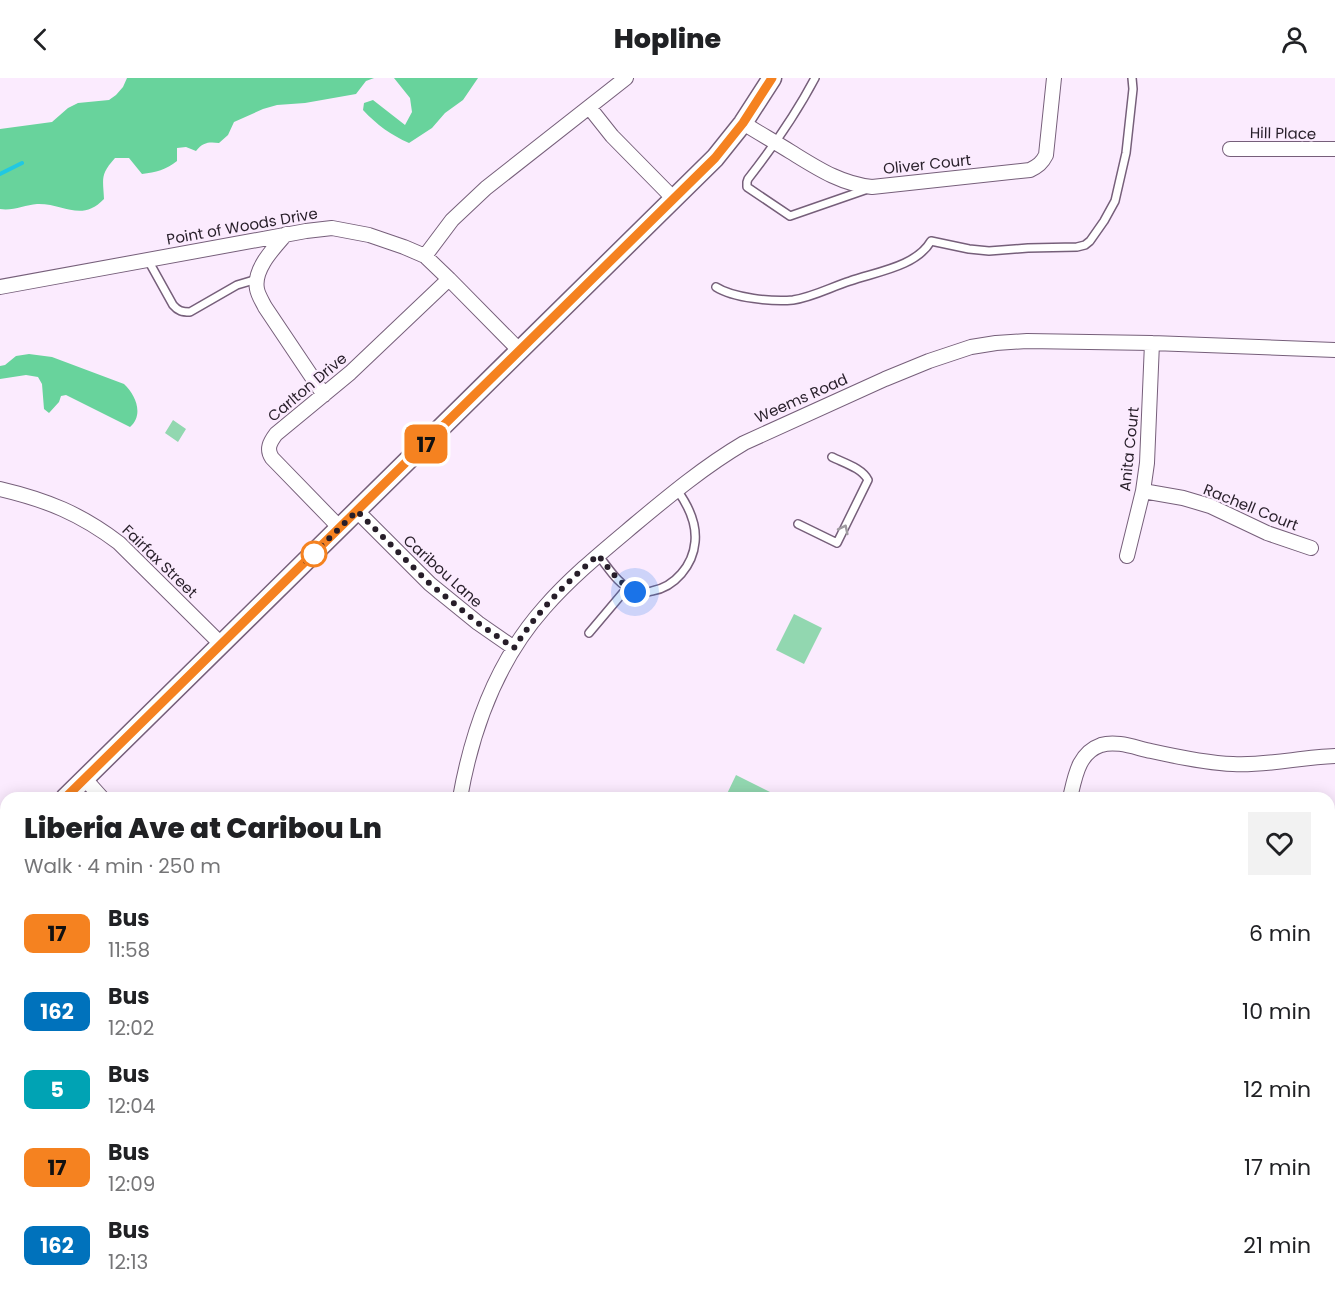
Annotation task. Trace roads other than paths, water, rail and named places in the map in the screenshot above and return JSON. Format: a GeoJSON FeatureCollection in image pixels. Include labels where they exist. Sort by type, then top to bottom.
{"type":"FeatureCollection","features":[{"type":"Feature","properties":{"kind":"main road"},"geometry":{"type":"LineString","coordinates":[[71,792],[715,158],[743,123],[772,78]]}},
{"type":"Feature","properties":{"kind":"street"},"geometry":{"type":"LineString","coordinates":[[425,256],[452,220],[486,188],[627,78]]}},
{"type":"Feature","properties":{"kind":"street","name":"Oliver Court"},"geometry":{"type":"LineString","coordinates":[[743,123],[827,174],[844,182],[872,187],[1030,170],[1042,162],[1046,155],[1054,78]]}},
{"type":"Feature","properties":{"kind":"street"},"geometry":{"type":"LineString","coordinates":[[589,107],[612,136],[674,199]]}},
{"type":"Feature","properties":{"kind":"street","name":"Hill Place"},"geometry":{"type":"LineString","coordinates":[[1230,149],[1335,149]]}},
{"type":"Feature","properties":{"kind":"street","name":"Point of Woods Drive"},"geometry":{"type":"LineString","coordinates":[[0,287],[286,234],[324,228],[343,229],[378,238],[425,256],[520,351]]}},
{"type":"Feature","properties":{"kind":"street"},"geometry":{"type":"LineString","coordinates":[[286,234],[267,257],[257,279],[256,288],[265,307],[324,395]]}},
{"type":"Feature","properties":{"kind":"street","name":"Carlton Drive"},"geometry":{"type":"LineString","coordinates":[[340,528],[272,458],[269,445],[276,434],[350,373],[449,279]]}},
{"type":"Feature","properties":{"kind":"street","name":"Weems Road"},"geometry":{"type":"LineString","coordinates":[[461,792],[470,752],[494,685],[514,648],[543,609],[598,555],[677,490],[744,442],[929,361],[971,347],[996,343],[1027,341],[1152,343],[1335,350]]}},
{"type":"Feature","properties":{"kind":"street","name":"Anita Court"},"geometry":{"type":"LineString","coordinates":[[1127,556],[1143,491],[1148,444],[1152,343]]}},
{"type":"Feature","properties":{"kind":"street","name":"Fairfax Street"},"geometry":{"type":"LineString","coordinates":[[0,489],[51,503],[101,529],[119,543],[222,645]]}},
{"type":"Feature","properties":{"kind":"street","name":"Rachell Court"},"geometry":{"type":"LineString","coordinates":[[1143,491],[1183,498],[1210,506],[1267,533],[1311,548]]}},
{"type":"Feature","properties":{"kind":"street","name":"Caribou Lane"},"geometry":{"type":"LineString","coordinates":[[357,511],[430,584],[478,623],[514,648]]}},
{"type":"Feature","properties":{"kind":"street"},"geometry":{"type":"LineString","coordinates":[[1072,792],[1080,763],[1094,748],[1103,744],[1115,743],[1184,758],[1234,765],[1335,756]]}},
{"type":"Feature","properties":{"kind":"street"},"geometry":{"type":"LineString","coordinates":[[85,779],[97,792]]}},
{"type":"Feature","properties":{"kind":"lane"},"geometry":{"type":"LineString","coordinates":[[815,78],[802,104],[746,184],[749,189],[790,216],[872,187]]}},
{"type":"Feature","properties":{"kind":"lane"},"geometry":{"type":"LineString","coordinates":[[716,287],[729,294],[792,300],[895,267],[922,252],[931,241],[952,247],[989,250],[1066,248],[1085,245],[1104,221],[1115,201],[1126,153],[1132,78]]}},
{"type":"Feature","properties":{"kind":"lane"},"geometry":{"type":"LineString","coordinates":[[148,260],[173,305],[177,310],[184,312],[190,312],[237,285],[257,279]]}},
{"type":"Feature","properties":{"kind":"lane"},"geometry":{"type":"LineString","coordinates":[[798,524],[837,543],[868,480],[862,471],[832,457]]}},
{"type":"Feature","properties":{"kind":"lane"},"geometry":{"type":"LineString","coordinates":[[598,555],[615,577],[635,592],[643,593],[663,588],[678,578],[691,559],[695,530],[692,515],[677,490]]}},
{"type":"Feature","properties":{"kind":"lane"},"geometry":{"type":"LineString","coordinates":[[589,633],[627,588]]}},
{"type":"Feature","properties":{"kind":"waterway"},"geometry":{"type":"LineString","coordinates":[[0,174],[22,163]]}}]}
